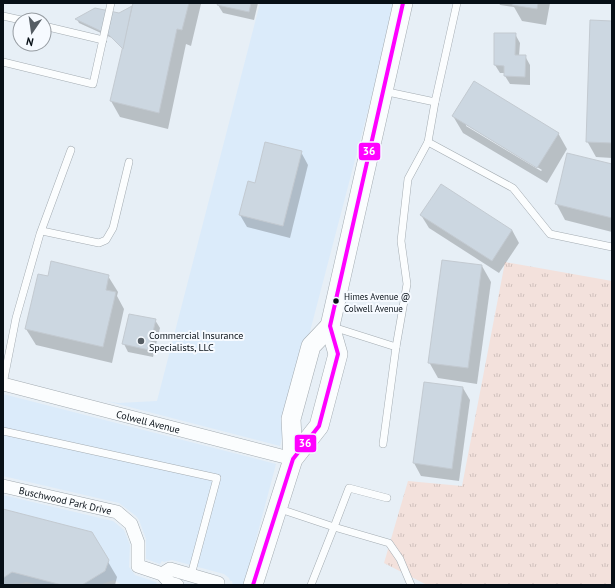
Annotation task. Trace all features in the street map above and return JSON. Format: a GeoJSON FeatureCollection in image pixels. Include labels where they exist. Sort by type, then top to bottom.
{"type":"FeatureCollection","features":[{"type":"Feature","properties":{"kind":"street"},"geometry":{"type":"LineString","coordinates":[[253,585],[293,459],[319,426],[333,377],[338,354],[330,326],[403,3]]}},
{"type":"Feature","properties":{"kind":"street"},"geometry":{"type":"LineString","coordinates":[[293,459],[291,419],[311,346],[330,326]]}},
{"type":"Feature","properties":{"kind":"street","name":"Colwell Avenue"},"geometry":{"type":"LineString","coordinates":[[3,384],[293,459]]}},
{"type":"Feature","properties":{"kind":"street","name":"Buschwood Park Drive"},"geometry":{"type":"LineString","coordinates":[[3,486],[117,512],[131,524],[138,543],[138,566],[162,574],[170,583],[177,585]]}},
{"type":"Feature","properties":{"kind":"street"},"geometry":{"type":"LineString","coordinates":[[162,574],[170,569],[218,582],[218,585]]}},
{"type":"Feature","properties":{"kind":"lane"},"geometry":{"type":"LineString","coordinates":[[3,62],[92,84],[111,3]]}},
{"type":"Feature","properties":{"kind":"lane"},"geometry":{"type":"LineString","coordinates":[[383,444],[396,347],[407,284],[401,241],[408,179],[428,142],[435,102],[457,3]]}},
{"type":"Feature","properties":{"kind":"lane"},"geometry":{"type":"LineString","coordinates":[[52,28],[103,40]]}},
{"type":"Feature","properties":{"kind":"lane"},"geometry":{"type":"LineString","coordinates":[[383,91],[435,102]]}},
{"type":"Feature","properties":{"kind":"lane"},"geometry":{"type":"LineString","coordinates":[[428,142],[513,188],[550,234],[612,247]]}},
{"type":"Feature","properties":{"kind":"lane"},"geometry":{"type":"LineString","coordinates":[[3,384],[16,318],[42,231],[71,150]]}},
{"type":"Feature","properties":{"kind":"lane"},"geometry":{"type":"LineString","coordinates":[[42,231],[99,243],[106,240],[113,228],[130,162]]}},
{"type":"Feature","properties":{"kind":"lane"},"geometry":{"type":"LineString","coordinates":[[330,326],[396,347]]}},
{"type":"Feature","properties":{"kind":"lane"},"geometry":{"type":"LineString","coordinates":[[3,431],[217,478],[191,575]]}},
{"type":"Feature","properties":{"kind":"lane"},"geometry":{"type":"LineString","coordinates":[[311,585],[349,488],[387,498]]}},
{"type":"Feature","properties":{"kind":"lane"},"geometry":{"type":"LineString","coordinates":[[277,508],[388,543],[400,559],[411,585]]}},
{"type":"Feature","properties":{"kind":"shaded area"},"geometry":{"type":"Polygon","coordinates":[[[260,3],[394,3],[378,72],[280,446],[106,401],[118,403],[157,401],[260,3]]]}},
{"type":"Feature","properties":{"kind":"shaded area"},"geometry":{"type":"Polygon","coordinates":[[[3,394],[276,464],[244,585],[233,585],[232,581],[230,581],[224,574],[172,560],[162,561],[160,564],[146,559],[146,539],[139,520],[119,503],[3,476],[3,394]]]}},
{"type":"Feature","properties":{"kind":"shaded area"},"geometry":{"type":"Polygon","coordinates":[[[3,495],[113,521],[124,530],[130,545],[129,567],[135,575],[156,582],[157,585],[122,585],[114,580],[99,585],[42,585],[26,582],[15,585],[3,585],[3,495]]]}},
{"type":"Feature","properties":{"kind":"green space"},"geometry":{"type":"Polygon","coordinates":[[[505,262],[612,281],[612,585],[427,585],[384,563],[408,481],[462,486],[505,262]]]}},
{"type":"Feature","properties":{"kind":"building"},"geometry":{"type":"Polygon","coordinates":[[[133,3],[189,3],[182,30],[177,29],[159,113],[110,101],[133,3]]]}},
{"type":"Feature","properties":{"kind":"building"},"geometry":{"type":"Polygon","coordinates":[[[218,3],[251,3],[249,12],[217,5],[218,3]]]}},
{"type":"Feature","properties":{"kind":"building"},"geometry":{"type":"Polygon","coordinates":[[[513,3],[538,3],[537,9],[512,5],[513,3]]]}},
{"type":"Feature","properties":{"kind":"building"},"geometry":{"type":"Polygon","coordinates":[[[132,6],[123,49],[109,35],[75,19],[95,8],[119,13],[132,6]]]}},
{"type":"Feature","properties":{"kind":"building"},"geometry":{"type":"Polygon","coordinates":[[[590,20],[612,21],[612,143],[586,142],[590,20]]]}},
{"type":"Feature","properties":{"kind":"building"},"geometry":{"type":"Polygon","coordinates":[[[494,33],[516,33],[515,55],[526,55],[525,77],[504,76],[504,66],[494,65],[494,33]]]}},
{"type":"Feature","properties":{"kind":"building"},"geometry":{"type":"Polygon","coordinates":[[[474,81],[559,133],[537,168],[452,116],[474,81]]]}},
{"type":"Feature","properties":{"kind":"building"},"geometry":{"type":"Polygon","coordinates":[[[265,142],[302,151],[283,226],[239,215],[248,181],[255,183],[265,142]]]}},
{"type":"Feature","properties":{"kind":"building"},"geometry":{"type":"Polygon","coordinates":[[[567,153],[612,164],[612,218],[555,204],[567,153]]]}},
{"type":"Feature","properties":{"kind":"building"},"geometry":{"type":"Polygon","coordinates":[[[441,184],[512,230],[492,261],[420,215],[441,184]]]}},
{"type":"Feature","properties":{"kind":"building"},"geometry":{"type":"Polygon","coordinates":[[[442,260],[482,265],[468,368],[428,363],[442,260]]]}},
{"type":"Feature","properties":{"kind":"building"},"geometry":{"type":"Polygon","coordinates":[[[51,261],[109,275],[106,290],[116,292],[103,347],[25,329],[38,274],[48,276],[51,261]]]}},
{"type":"Feature","properties":{"kind":"building"},"geometry":{"type":"Polygon","coordinates":[[[129,314],[156,319],[149,350],[122,344],[129,314]]]}},
{"type":"Feature","properties":{"kind":"building"},"geometry":{"type":"Polygon","coordinates":[[[424,382],[463,387],[452,469],[413,463],[424,382]]]}},
{"type":"Feature","properties":{"kind":"building"},"geometry":{"type":"Polygon","coordinates":[[[3,509],[92,532],[109,560],[105,571],[82,585],[62,585],[12,572],[3,578],[3,509]]]}},
{"type":"Feature","properties":{"kind":"transit line","name":"36"},"geometry":{"type":"LineString","coordinates":[[253,585],[293,459],[319,426],[338,354],[330,326],[403,3]]}},
{"type":"Feature","properties":{"kind":"place","name":"Himes Avenue @ Colwell Avenue"},"geometry":{"type":"Point","coordinates":[336,301]}},
{"type":"Feature","properties":{"kind":"place","name":"Commercial Insurance Specialists, LLC"},"geometry":{"type":"Point","coordinates":[141,341]}}]}
